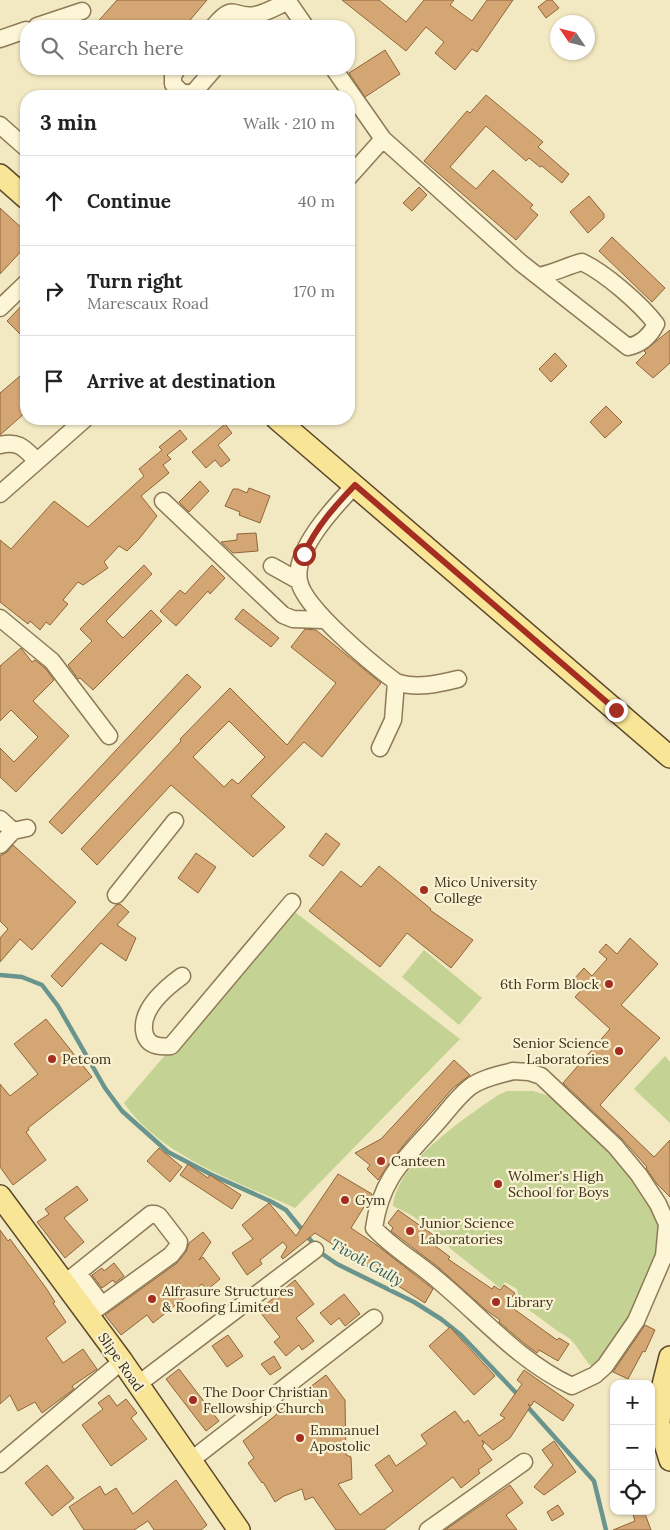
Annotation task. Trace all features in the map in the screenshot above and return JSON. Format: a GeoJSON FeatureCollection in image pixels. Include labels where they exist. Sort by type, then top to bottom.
{"type":"FeatureCollection","features":[{"type":"Feature","properties":{"kind":"main road"},"geometry":{"type":"LineString","coordinates":[[0,175],[20,193]]}},
{"type":"Feature","properties":{"kind":"main road"},"geometry":{"type":"LineString","coordinates":[[284,425],[670,757]]}},
{"type":"Feature","properties":{"kind":"main road","name":"Slipe Road"},"geometry":{"type":"LineString","coordinates":[[0,1196],[72,1278],[95,1310],[137,1385],[239,1530]]}},
{"type":"Feature","properties":{"kind":"main road"},"geometry":{"type":"LineString","coordinates":[[670,1357],[661,1393],[659,1424],[670,1460]]}},
{"type":"Feature","properties":{"kind":"street"},"geometry":{"type":"LineString","coordinates":[[254,20],[288,1],[301,20]]}},
{"type":"Feature","properties":{"kind":"street"},"geometry":{"type":"LineString","coordinates":[[55,20],[82,11]]}},
{"type":"Feature","properties":{"kind":"street"},"geometry":{"type":"LineString","coordinates":[[219,20],[223,15],[231,12],[250,20]]}},
{"type":"Feature","properties":{"kind":"street"},"geometry":{"type":"LineString","coordinates":[[0,39],[20,32]]}},
{"type":"Feature","properties":{"kind":"street"},"geometry":{"type":"LineString","coordinates":[[174,75],[173,84],[179,90]]}},
{"type":"Feature","properties":{"kind":"street"},"geometry":{"type":"LineString","coordinates":[[196,90],[209,75]]}},
{"type":"Feature","properties":{"kind":"street"},"geometry":{"type":"LineString","coordinates":[[338,75],[348,90]]}},
{"type":"Feature","properties":{"kind":"street"},"geometry":{"type":"LineString","coordinates":[[355,100],[382,140],[521,263],[628,347],[644,340],[651,334],[656,324],[648,313],[596,268],[582,262],[557,272],[539,276]]}},
{"type":"Feature","properties":{"kind":"street"},"geometry":{"type":"LineString","coordinates":[[0,125],[20,143]]}},
{"type":"Feature","properties":{"kind":"street"},"geometry":{"type":"LineString","coordinates":[[355,170],[382,140]]}},
{"type":"Feature","properties":{"kind":"street"},"geometry":{"type":"LineString","coordinates":[[0,308],[20,289]]}},
{"type":"Feature","properties":{"kind":"street"},"geometry":{"type":"LineString","coordinates":[[0,494],[78,425]]}},
{"type":"Feature","properties":{"kind":"street"},"geometry":{"type":"LineString","coordinates":[[0,445],[8,443],[24,447],[37,461]]}},
{"type":"Feature","properties":{"kind":"street"},"geometry":{"type":"LineString","coordinates":[[355,485],[331,510],[309,541],[300,568],[299,581],[306,598],[324,620],[396,682],[407,686],[415,686],[440,684],[458,679]]}},
{"type":"Feature","properties":{"kind":"street"},"geometry":{"type":"LineString","coordinates":[[163,501],[283,615],[293,619],[324,620]]}},
{"type":"Feature","properties":{"kind":"street"},"geometry":{"type":"LineString","coordinates":[[272,566],[299,581]]}},
{"type":"Feature","properties":{"kind":"street"},"geometry":{"type":"LineString","coordinates":[[0,618],[52,661],[109,736]]}},
{"type":"Feature","properties":{"kind":"street"},"geometry":{"type":"LineString","coordinates":[[380,748],[393,720],[396,682]]}},
{"type":"Feature","properties":{"kind":"street"},"geometry":{"type":"LineString","coordinates":[[0,819],[20,830],[0,845]]}},
{"type":"Feature","properties":{"kind":"street"},"geometry":{"type":"LineString","coordinates":[[116,895],[176,820]]}},
{"type":"Feature","properties":{"kind":"street"},"geometry":{"type":"LineString","coordinates":[[182,976],[170,984],[146,1014],[143,1027],[146,1039],[153,1044],[162,1047],[171,1046],[292,902]]}},
{"type":"Feature","properties":{"kind":"street"},"geometry":{"type":"LineString","coordinates":[[664,1256],[636,1321],[605,1366],[595,1375],[572,1386],[552,1377],[534,1365],[439,1281],[384,1238],[374,1228],[376,1211],[382,1193],[392,1174],[470,1087],[481,1081],[513,1071],[529,1072],[541,1076],[566,1099],[616,1146],[639,1175],[658,1204],[667,1224],[664,1256],[670,1277]]}},
{"type":"Feature","properties":{"kind":"street"},"geometry":{"type":"LineString","coordinates":[[72,1278],[151,1214],[159,1216],[179,1242],[171,1255],[95,1310]]}},
{"type":"Feature","properties":{"kind":"street"},"geometry":{"type":"LineString","coordinates":[[137,1385],[315,1250]]}},
{"type":"Feature","properties":{"kind":"street"},"geometry":{"type":"LineString","coordinates":[[190,1461],[374,1318]]}},
{"type":"Feature","properties":{"kind":"street"},"geometry":{"type":"LineString","coordinates":[[0,1464],[122,1361]]}},
{"type":"Feature","properties":{"kind":"street"},"geometry":{"type":"LineString","coordinates":[[428,1530],[524,1462]]}},
{"type":"Feature","properties":{"kind":"green space"},"geometry":{"type":"Polygon","coordinates":[[[291,909],[460,1039],[295,1208],[225,1177],[179,1153],[139,1122],[124,1103],[291,909]]]}},
{"type":"Feature","properties":{"kind":"green space"},"geometry":{"type":"Polygon","coordinates":[[[424,950],[482,998],[459,1025],[402,977],[424,950]]]}},
{"type":"Feature","properties":{"kind":"green space"},"geometry":{"type":"Polygon","coordinates":[[[665,1056],[670,1062],[670,1123],[634,1089],[665,1056]]]}},
{"type":"Feature","properties":{"kind":"green space"},"geometry":{"type":"Polygon","coordinates":[[[507,1091],[533,1091],[553,1097],[591,1128],[649,1198],[656,1219],[662,1242],[656,1268],[610,1353],[591,1366],[569,1338],[520,1305],[517,1289],[505,1282],[500,1288],[452,1250],[435,1232],[411,1215],[393,1206],[397,1190],[406,1173],[419,1158],[434,1143],[468,1116],[507,1091]]]}},
{"type":"Feature","properties":{"kind":"building"},"geometry":{"type":"Polygon","coordinates":[[[117,0],[207,0],[190,20],[99,20],[117,0]]]}},
{"type":"Feature","properties":{"kind":"building"},"geometry":{"type":"Polygon","coordinates":[[[342,0],[379,0],[406,22],[424,0],[454,0],[450,5],[472,21],[487,0],[513,0],[477,52],[472,49],[455,70],[435,53],[444,42],[426,27],[406,51],[342,0]]]}},
{"type":"Feature","properties":{"kind":"building"},"geometry":{"type":"Polygon","coordinates":[[[547,0],[552,0],[559,8],[546,18],[538,7],[547,0]]]}},
{"type":"Feature","properties":{"kind":"building"},"geometry":{"type":"Polygon","coordinates":[[[385,50],[400,74],[365,97],[350,75],[355,75],[355,69],[385,50]]]}},
{"type":"Feature","properties":{"kind":"building"},"geometry":{"type":"Polygon","coordinates":[[[486,95],[543,142],[538,147],[569,174],[562,183],[529,158],[526,161],[486,126],[450,167],[476,189],[493,170],[533,205],[530,208],[538,215],[516,240],[424,161],[467,111],[470,113],[486,95]]]}},
{"type":"Feature","properties":{"kind":"building"},"geometry":{"type":"Polygon","coordinates":[[[419,187],[427,195],[412,211],[403,203],[419,187]]]}},
{"type":"Feature","properties":{"kind":"building"},"geometry":{"type":"Polygon","coordinates":[[[589,196],[604,214],[604,218],[588,233],[570,212],[589,196]]]}},
{"type":"Feature","properties":{"kind":"building"},"geometry":{"type":"Polygon","coordinates":[[[0,208],[20,226],[20,252],[0,274],[0,208]]]}},
{"type":"Feature","properties":{"kind":"building"},"geometry":{"type":"Polygon","coordinates":[[[612,237],[665,288],[652,302],[599,251],[612,237]]]}},
{"type":"Feature","properties":{"kind":"building"},"geometry":{"type":"Polygon","coordinates":[[[20,307],[20,334],[7,321],[20,307]]]}},
{"type":"Feature","properties":{"kind":"building"},"geometry":{"type":"Polygon","coordinates":[[[670,330],[670,363],[653,378],[636,363],[646,353],[644,351],[670,330]]]}},
{"type":"Feature","properties":{"kind":"building"},"geometry":{"type":"Polygon","coordinates":[[[555,353],[567,366],[551,382],[539,369],[555,353]]]}},
{"type":"Feature","properties":{"kind":"building"},"geometry":{"type":"Polygon","coordinates":[[[20,376],[20,417],[0,435],[0,393],[20,376]]]}},
{"type":"Feature","properties":{"kind":"building"},"geometry":{"type":"Polygon","coordinates":[[[606,406],[622,422],[605,438],[590,422],[606,406]]]}},
{"type":"Feature","properties":{"kind":"building"},"geometry":{"type":"Polygon","coordinates":[[[224,425],[232,433],[218,445],[230,460],[221,467],[215,460],[206,468],[192,452],[224,425]]]}},
{"type":"Feature","properties":{"kind":"building"},"geometry":{"type":"Polygon","coordinates":[[[180,430],[187,439],[167,455],[171,459],[163,465],[169,473],[141,496],[157,516],[127,551],[119,546],[104,562],[108,568],[83,585],[78,582],[63,600],[68,604],[50,625],[46,622],[40,630],[30,621],[28,624],[0,602],[0,540],[11,549],[54,501],[88,527],[144,476],[139,469],[162,450],[159,447],[180,430]]]}},
{"type":"Feature","properties":{"kind":"building"},"geometry":{"type":"Polygon","coordinates":[[[200,481],[209,491],[189,512],[179,502],[200,481]]]}},
{"type":"Feature","properties":{"kind":"building"},"geometry":{"type":"Polygon","coordinates":[[[249,488],[270,496],[260,523],[239,515],[240,512],[225,506],[233,489],[247,493],[249,488]]]}},
{"type":"Feature","properties":{"kind":"building"},"geometry":{"type":"Polygon","coordinates":[[[256,533],[258,551],[233,553],[221,542],[237,540],[237,534],[256,533]]]}},
{"type":"Feature","properties":{"kind":"building"},"geometry":{"type":"Polygon","coordinates":[[[144,565],[152,574],[106,621],[123,638],[151,610],[162,621],[93,690],[80,678],[78,679],[68,665],[92,641],[80,629],[144,565]]]}},
{"type":"Feature","properties":{"kind":"building"},"geometry":{"type":"Polygon","coordinates":[[[212,565],[225,578],[210,594],[208,591],[176,626],[160,611],[180,590],[185,594],[212,565]]]}},
{"type":"Feature","properties":{"kind":"building"},"geometry":{"type":"Polygon","coordinates":[[[243,609],[279,638],[271,647],[235,619],[243,609]]]}},
{"type":"Feature","properties":{"kind":"building"},"geometry":{"type":"Polygon","coordinates":[[[305,629],[316,630],[381,683],[322,757],[304,742],[251,796],[285,827],[253,857],[171,785],[97,865],[81,849],[181,741],[180,739],[230,688],[287,745],[336,683],[291,647],[305,629]],[[229,721],[193,757],[224,787],[232,779],[238,784],[265,757],[229,721]]]}},
{"type":"Feature","properties":{"kind":"building"},"geometry":{"type":"Polygon","coordinates":[[[21,648],[32,662],[35,660],[45,668],[54,680],[33,701],[69,736],[16,792],[0,777],[0,748],[14,762],[38,737],[11,710],[0,721],[0,666],[21,648]]]}},
{"type":"Feature","properties":{"kind":"building"},"geometry":{"type":"Polygon","coordinates":[[[187,674],[201,687],[62,834],[49,822],[187,674]]]}},
{"type":"Feature","properties":{"kind":"building"},"geometry":{"type":"Polygon","coordinates":[[[326,833],[340,844],[323,866],[309,856],[326,833]]]}},
{"type":"Feature","properties":{"kind":"building"},"geometry":{"type":"Polygon","coordinates":[[[13,845],[76,902],[32,950],[20,939],[0,962],[0,938],[8,929],[0,921],[0,856],[13,845]]]}},
{"type":"Feature","properties":{"kind":"building"},"geometry":{"type":"Polygon","coordinates":[[[196,853],[216,867],[198,893],[178,878],[196,853]]]}},
{"type":"Feature","properties":{"kind":"building"},"geometry":{"type":"Polygon","coordinates":[[[379,866],[430,910],[473,940],[451,968],[407,933],[380,967],[309,911],[341,871],[361,887],[379,866]]]}},
{"type":"Feature","properties":{"kind":"building"},"geometry":{"type":"Polygon","coordinates":[[[120,904],[129,912],[117,925],[136,938],[126,961],[101,943],[62,987],[51,976],[116,905],[120,904]]]}},
{"type":"Feature","properties":{"kind":"building"},"geometry":{"type":"Polygon","coordinates":[[[630,938],[658,964],[621,1005],[660,1038],[600,1105],[654,1157],[670,1140],[670,1197],[657,1184],[647,1167],[622,1139],[563,1083],[610,1029],[575,997],[583,988],[574,979],[584,968],[592,976],[607,959],[599,952],[606,944],[617,954],[630,938]]]}},
{"type":"Feature","properties":{"kind":"building","name":"Petcom"},"geometry":{"type":"Polygon","coordinates":[[[46,1019],[92,1077],[28,1128],[29,1130],[26,1132],[46,1160],[13,1185],[0,1167],[0,1084],[10,1096],[38,1074],[14,1044],[46,1019]]]}},
{"type":"Feature","properties":{"kind":"building"},"geometry":{"type":"Polygon","coordinates":[[[454,1060],[470,1075],[453,1088],[406,1142],[378,1180],[367,1169],[370,1165],[355,1153],[381,1139],[454,1060]]]}},
{"type":"Feature","properties":{"kind":"building"},"geometry":{"type":"Polygon","coordinates":[[[159,1148],[182,1167],[170,1182],[147,1161],[159,1148]]]}},
{"type":"Feature","properties":{"kind":"building"},"geometry":{"type":"Polygon","coordinates":[[[188,1164],[208,1178],[210,1175],[241,1195],[232,1209],[180,1175],[188,1164]]]}},
{"type":"Feature","properties":{"kind":"building"},"geometry":{"type":"Polygon","coordinates":[[[338,1174],[372,1194],[351,1228],[378,1246],[433,1289],[425,1303],[315,1233],[283,1259],[281,1257],[287,1247],[283,1242],[260,1260],[262,1264],[247,1275],[232,1253],[253,1239],[242,1225],[269,1203],[296,1236],[338,1174]]]}},
{"type":"Feature","properties":{"kind":"building"},"geometry":{"type":"Polygon","coordinates":[[[77,1186],[88,1200],[64,1218],[84,1242],[65,1258],[37,1222],[49,1214],[45,1209],[77,1186]]]}},
{"type":"Feature","properties":{"kind":"building"},"geometry":{"type":"Polygon","coordinates":[[[398,1210],[439,1239],[434,1245],[450,1257],[448,1259],[492,1289],[494,1286],[500,1290],[504,1285],[515,1293],[507,1304],[557,1340],[559,1338],[569,1344],[558,1361],[539,1350],[537,1353],[525,1344],[438,1267],[391,1231],[393,1228],[388,1223],[398,1210]]]}},
{"type":"Feature","properties":{"kind":"building"},"geometry":{"type":"Polygon","coordinates":[[[0,1230],[8,1241],[10,1239],[46,1288],[55,1302],[53,1303],[66,1322],[46,1338],[63,1363],[83,1349],[97,1369],[72,1386],[74,1389],[42,1413],[35,1402],[18,1411],[10,1395],[0,1404],[0,1230]]]}},
{"type":"Feature","properties":{"kind":"building","name":"Alfrasure Structures & Roofing Limited"},"geometry":{"type":"Polygon","coordinates":[[[203,1232],[211,1242],[199,1260],[203,1257],[220,1279],[207,1290],[202,1284],[153,1323],[147,1315],[121,1335],[105,1315],[177,1263],[186,1252],[189,1243],[203,1232]]]}},
{"type":"Feature","properties":{"kind":"building"},"geometry":{"type":"Polygon","coordinates":[[[114,1263],[124,1276],[115,1283],[113,1280],[102,1288],[92,1275],[102,1268],[104,1271],[114,1263]]]}},
{"type":"Feature","properties":{"kind":"building"},"geometry":{"type":"Polygon","coordinates":[[[295,1280],[314,1304],[296,1318],[314,1341],[302,1350],[299,1345],[286,1356],[274,1342],[280,1337],[260,1312],[267,1307],[265,1305],[295,1280]]]}},
{"type":"Feature","properties":{"kind":"building"},"geometry":{"type":"Polygon","coordinates":[[[344,1294],[360,1314],[345,1326],[339,1318],[331,1325],[320,1313],[344,1294]]]}},
{"type":"Feature","properties":{"kind":"building"},"geometry":{"type":"Polygon","coordinates":[[[645,1325],[655,1330],[645,1352],[643,1351],[628,1379],[613,1372],[645,1325]]]}},
{"type":"Feature","properties":{"kind":"building"},"geometry":{"type":"Polygon","coordinates":[[[450,1327],[495,1376],[474,1395],[429,1346],[450,1327]]]}},
{"type":"Feature","properties":{"kind":"building"},"geometry":{"type":"Polygon","coordinates":[[[228,1335],[243,1356],[227,1367],[212,1346],[228,1335]]]}},
{"type":"Feature","properties":{"kind":"building"},"geometry":{"type":"Polygon","coordinates":[[[274,1356],[281,1368],[270,1375],[261,1364],[274,1356]]]}},
{"type":"Feature","properties":{"kind":"building","name":"The Door Christian Fellowship Church"},"geometry":{"type":"Polygon","coordinates":[[[179,1369],[219,1421],[206,1431],[166,1379],[179,1369]]]}},
{"type":"Feature","properties":{"kind":"building"},"geometry":{"type":"Polygon","coordinates":[[[524,1370],[574,1405],[563,1421],[534,1401],[531,1406],[528,1404],[530,1407],[510,1438],[493,1450],[482,1440],[484,1444],[482,1446],[492,1460],[478,1470],[480,1473],[461,1488],[453,1477],[384,1530],[336,1530],[313,1497],[305,1500],[302,1489],[284,1496],[275,1502],[263,1482],[248,1463],[254,1458],[243,1441],[276,1415],[278,1410],[292,1405],[294,1408],[323,1406],[310,1387],[326,1375],[345,1400],[346,1455],[351,1457],[352,1479],[338,1484],[360,1515],[393,1491],[375,1465],[389,1455],[396,1466],[427,1444],[421,1435],[455,1411],[464,1423],[468,1420],[479,1436],[505,1418],[500,1415],[522,1384],[517,1380],[524,1370]]]}},
{"type":"Feature","properties":{"kind":"building"},"geometry":{"type":"Polygon","coordinates":[[[109,1395],[117,1406],[126,1399],[137,1413],[131,1418],[147,1439],[111,1466],[82,1425],[103,1409],[98,1403],[109,1395]]]}},
{"type":"Feature","properties":{"kind":"building"},"geometry":{"type":"Polygon","coordinates":[[[554,1441],[576,1472],[544,1495],[534,1487],[553,1465],[542,1450],[554,1441]]]}},
{"type":"Feature","properties":{"kind":"building"},"geometry":{"type":"Polygon","coordinates":[[[47,1465],[74,1498],[52,1516],[25,1483],[47,1465]]]}},
{"type":"Feature","properties":{"kind":"building"},"geometry":{"type":"Polygon","coordinates":[[[176,1480],[207,1525],[201,1530],[154,1530],[148,1521],[134,1530],[84,1530],[69,1507],[100,1486],[105,1495],[116,1488],[133,1514],[176,1480]]]}},
{"type":"Feature","properties":{"kind":"building"},"geometry":{"type":"Polygon","coordinates":[[[510,1485],[523,1503],[506,1515],[517,1530],[445,1530],[510,1485]]]}},
{"type":"Feature","properties":{"kind":"building"},"geometry":{"type":"Polygon","coordinates":[[[558,1505],[564,1514],[552,1521],[547,1512],[558,1505]]]}},
{"type":"Feature","properties":{"kind":"building"},"geometry":{"type":"Polygon","coordinates":[[[633,1515],[645,1515],[651,1530],[613,1530],[635,1521],[633,1515]]]}},
{"type":"Feature","properties":{"kind":"waterway","name":"Tivoli Gully"},"geometry":{"type":"LineString","coordinates":[[0,975],[22,977],[42,985],[58,1006],[105,1088],[122,1111],[168,1152],[286,1210],[321,1253],[337,1264],[414,1302],[441,1319],[461,1335],[519,1396]]}},
{"type":"Feature","properties":{"kind":"waterway","name":"Tivoli Gully"},"geometry":{"type":"LineString","coordinates":[[525,1404],[594,1481],[606,1530]]}},
{"type":"Feature","properties":{"kind":"place","name":"Mico University College"},"geometry":{"type":"Point","coordinates":[424,890]}},
{"type":"Feature","properties":{"kind":"place","name":"6th Form Block"},"geometry":{"type":"Point","coordinates":[609,984]}},
{"type":"Feature","properties":{"kind":"place","name":"Senior Science Laboratories"},"geometry":{"type":"Point","coordinates":[619,1051]}},
{"type":"Feature","properties":{"kind":"place","name":"Petcom"},"geometry":{"type":"Point","coordinates":[52,1059]}},
{"type":"Feature","properties":{"kind":"place","name":"Canteen"},"geometry":{"type":"Point","coordinates":[381,1161]}},
{"type":"Feature","properties":{"kind":"place","name":"Wolmer's High School for Boys"},"geometry":{"type":"Point","coordinates":[498,1184]}},
{"type":"Feature","properties":{"kind":"place","name":"Gym"},"geometry":{"type":"Point","coordinates":[345,1200]}},
{"type":"Feature","properties":{"kind":"place","name":"Junior Science Laboratories"},"geometry":{"type":"Point","coordinates":[410,1231]}},
{"type":"Feature","properties":{"kind":"place","name":"Alfrasure Structures & Roofing Limited"},"geometry":{"type":"Point","coordinates":[152,1299]}},
{"type":"Feature","properties":{"kind":"place","name":"Library"},"geometry":{"type":"Point","coordinates":[496,1302]}},
{"type":"Feature","properties":{"kind":"place","name":"The Door Christian Fellowship Church"},"geometry":{"type":"Point","coordinates":[193,1400]}},
{"type":"Feature","properties":{"kind":"place","name":"Emmanuel Apostolic"},"geometry":{"type":"Point","coordinates":[300,1438]}},
{"type":"Feature","properties":{"kind":"route"},"geometry":{"type":"LineString","coordinates":[[304,554],[309,541],[331,510],[355,485],[616,710]]}}]}
